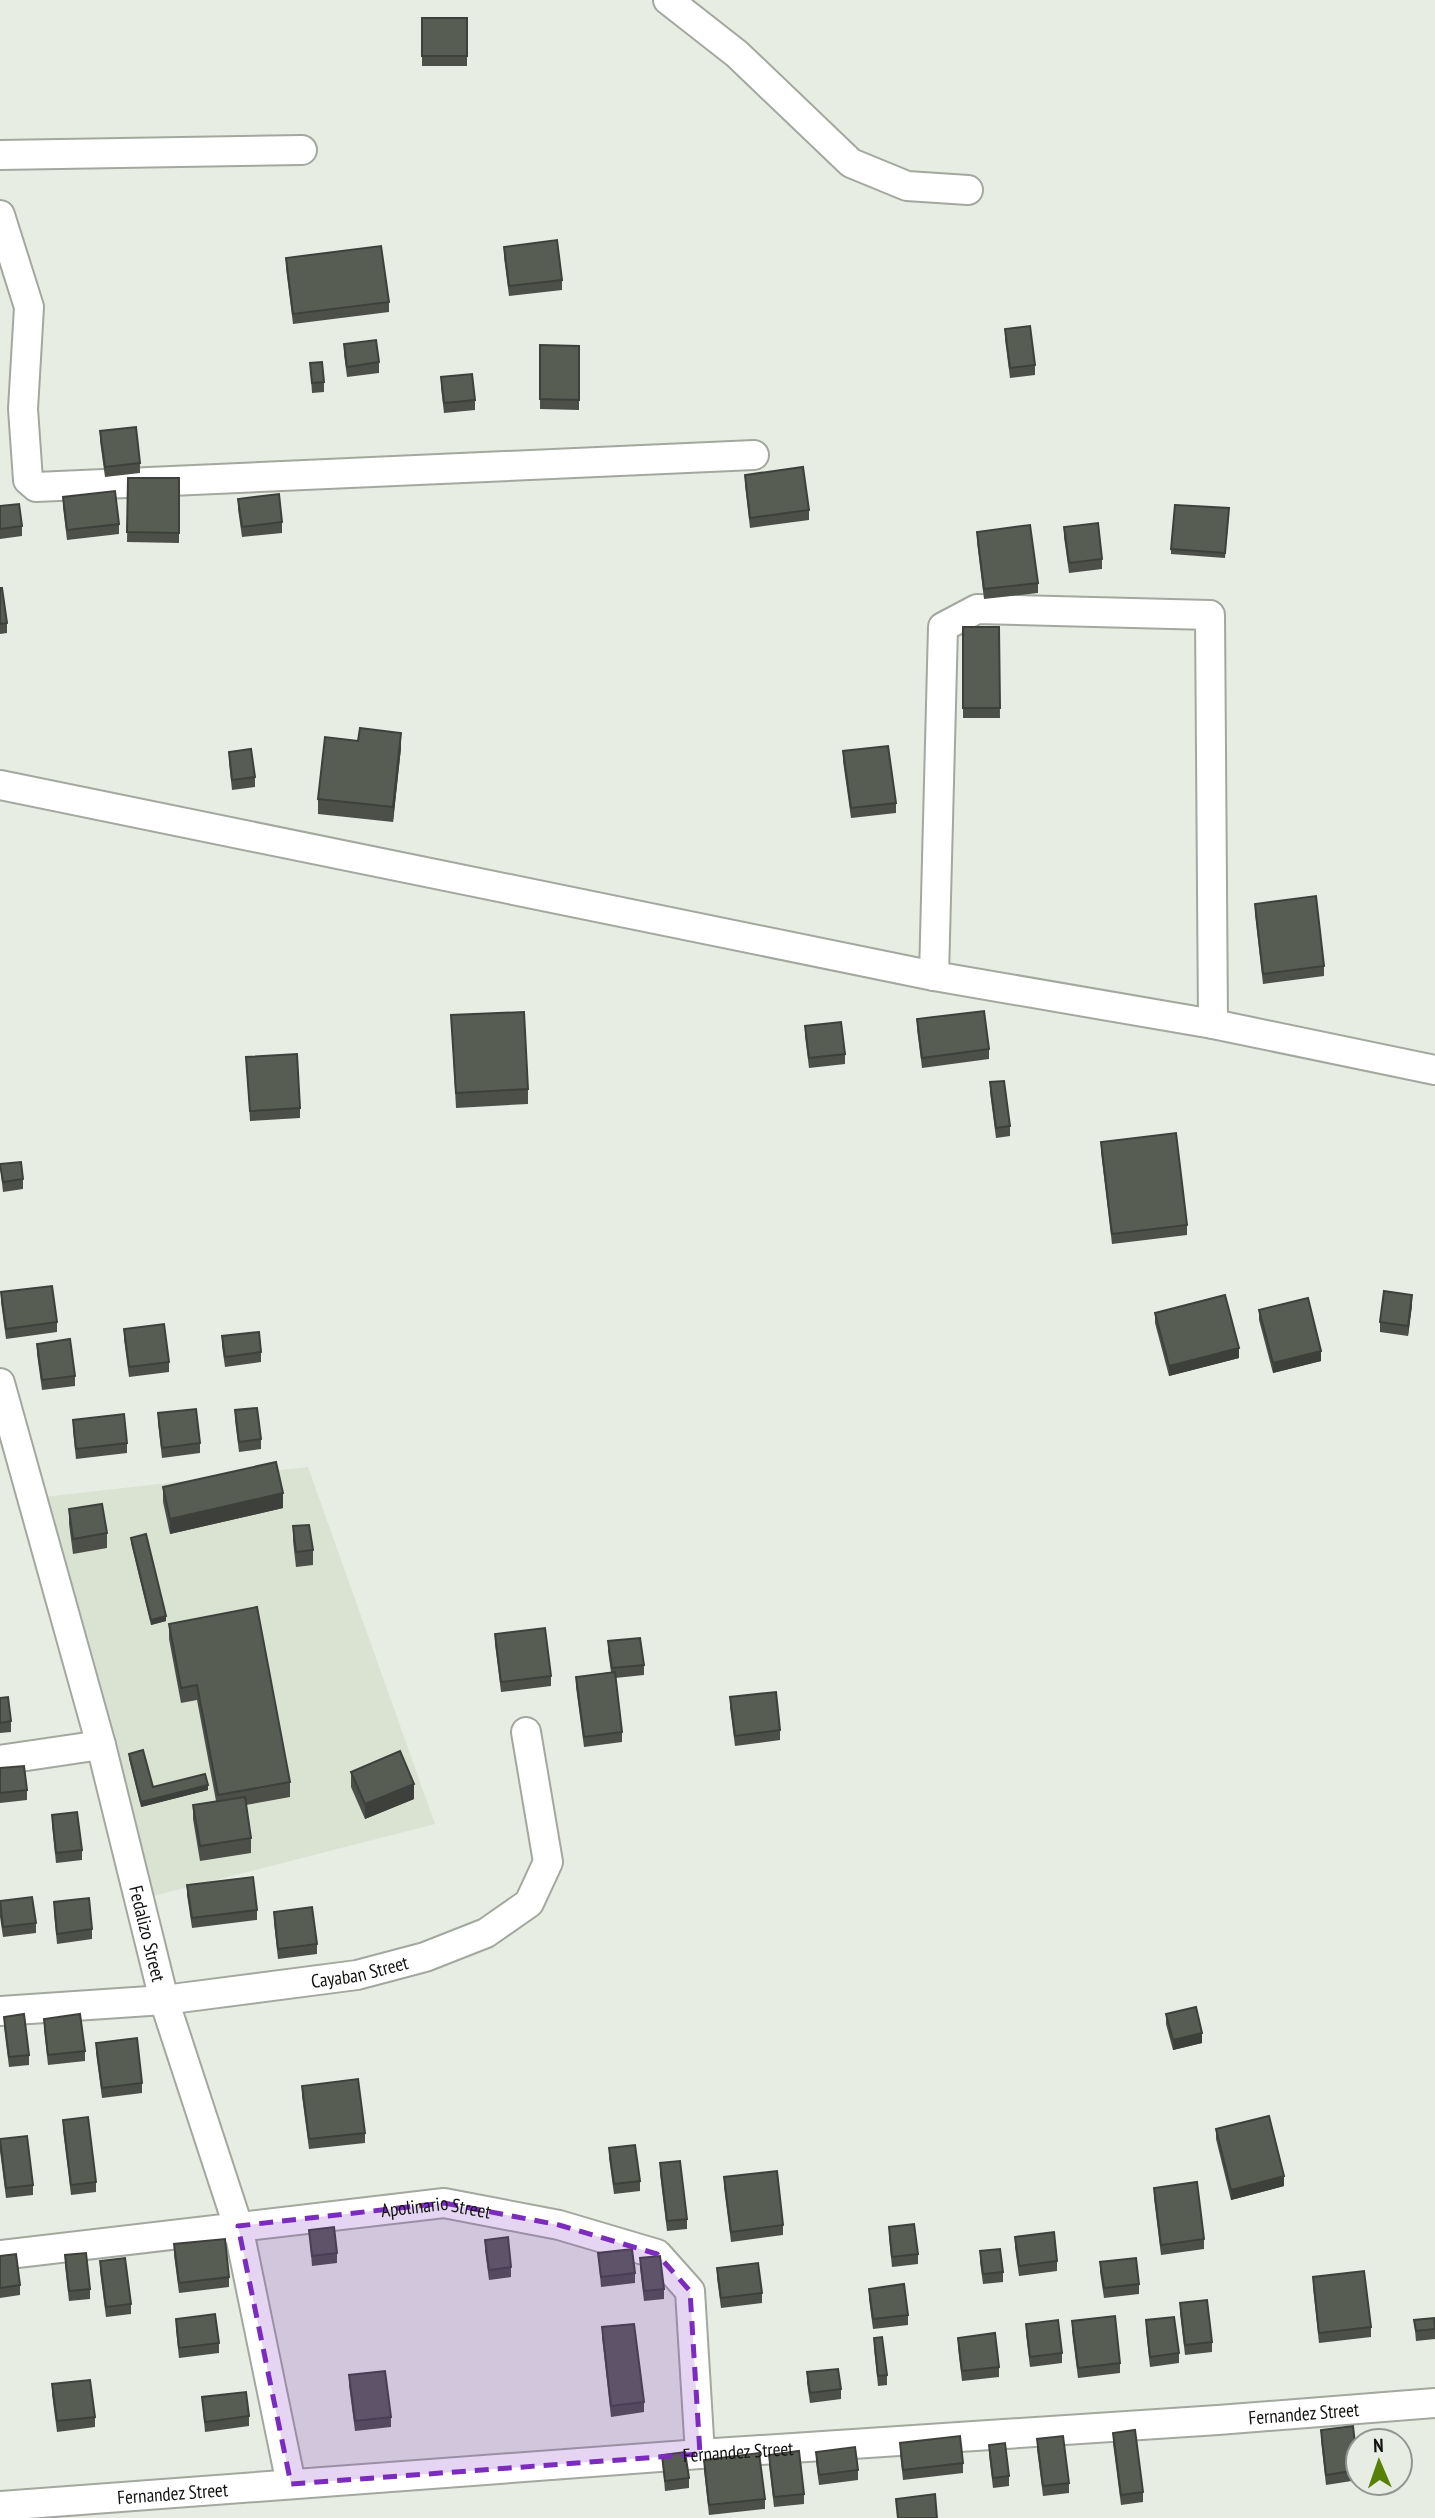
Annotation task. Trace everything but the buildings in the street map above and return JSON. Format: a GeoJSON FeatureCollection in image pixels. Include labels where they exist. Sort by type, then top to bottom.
{"type":"FeatureCollection","features":[{"type":"Feature","properties":{"kind":"street"},"geometry":{"type":"LineString","coordinates":[[667,0],[737,54],[851,163],[906,187],[968,191]]}},
{"type":"Feature","properties":{"kind":"street"},"geometry":{"type":"LineString","coordinates":[[0,155],[302,150]]}},
{"type":"Feature","properties":{"kind":"street"},"geometry":{"type":"LineString","coordinates":[[0,215],[29,307],[12,409],[28,480],[36,487],[754,455]]}},
{"type":"Feature","properties":{"kind":"street"},"geometry":{"type":"LineString","coordinates":[[934,976],[943,627],[977,609],[1210,615],[1213,1024]]}},
{"type":"Feature","properties":{"kind":"street"},"geometry":{"type":"LineString","coordinates":[[0,785],[934,976],[1213,1024],[1435,1070]]}},
{"type":"Feature","properties":{"kind":"street","name":"Fedalizo Street"},"geometry":{"type":"LineString","coordinates":[[0,1383],[101,1745],[164,2000],[238,2227],[291,2484]]}},
{"type":"Feature","properties":{"kind":"street","name":"Cayaban Street"},"geometry":{"type":"LineString","coordinates":[[0,2011],[164,2000],[357,1975],[411,1961],[486,1933],[529,1903],[548,1861],[526,1732]]}},
{"type":"Feature","properties":{"kind":"street"},"geometry":{"type":"LineString","coordinates":[[0,1760],[101,1745]]}},
{"type":"Feature","properties":{"kind":"street","name":"Apolinario Street"},"geometry":{"type":"LineString","coordinates":[[0,2255],[444,2203],[559,2225],[657,2254],[690,2291],[700,2454]]}},
{"type":"Feature","properties":{"kind":"street","name":"Fernandez Street"},"geometry":{"type":"LineString","coordinates":[[0,2506],[1435,2403]]}},
{"type":"Feature","properties":{"kind":"highlighted area"},"geometry":{"type":"Polygon","coordinates":[[[444,2203],[559,2225],[657,2254],[690,2291],[700,2454],[291,2484],[238,2226],[444,2203]]]}},
{"type":"Feature","properties":{"kind":"shaded area"},"geometry":{"type":"Polygon","coordinates":[[[308,1467],[435,1824],[149,1897],[43,1497],[308,1467]]]}}]}
